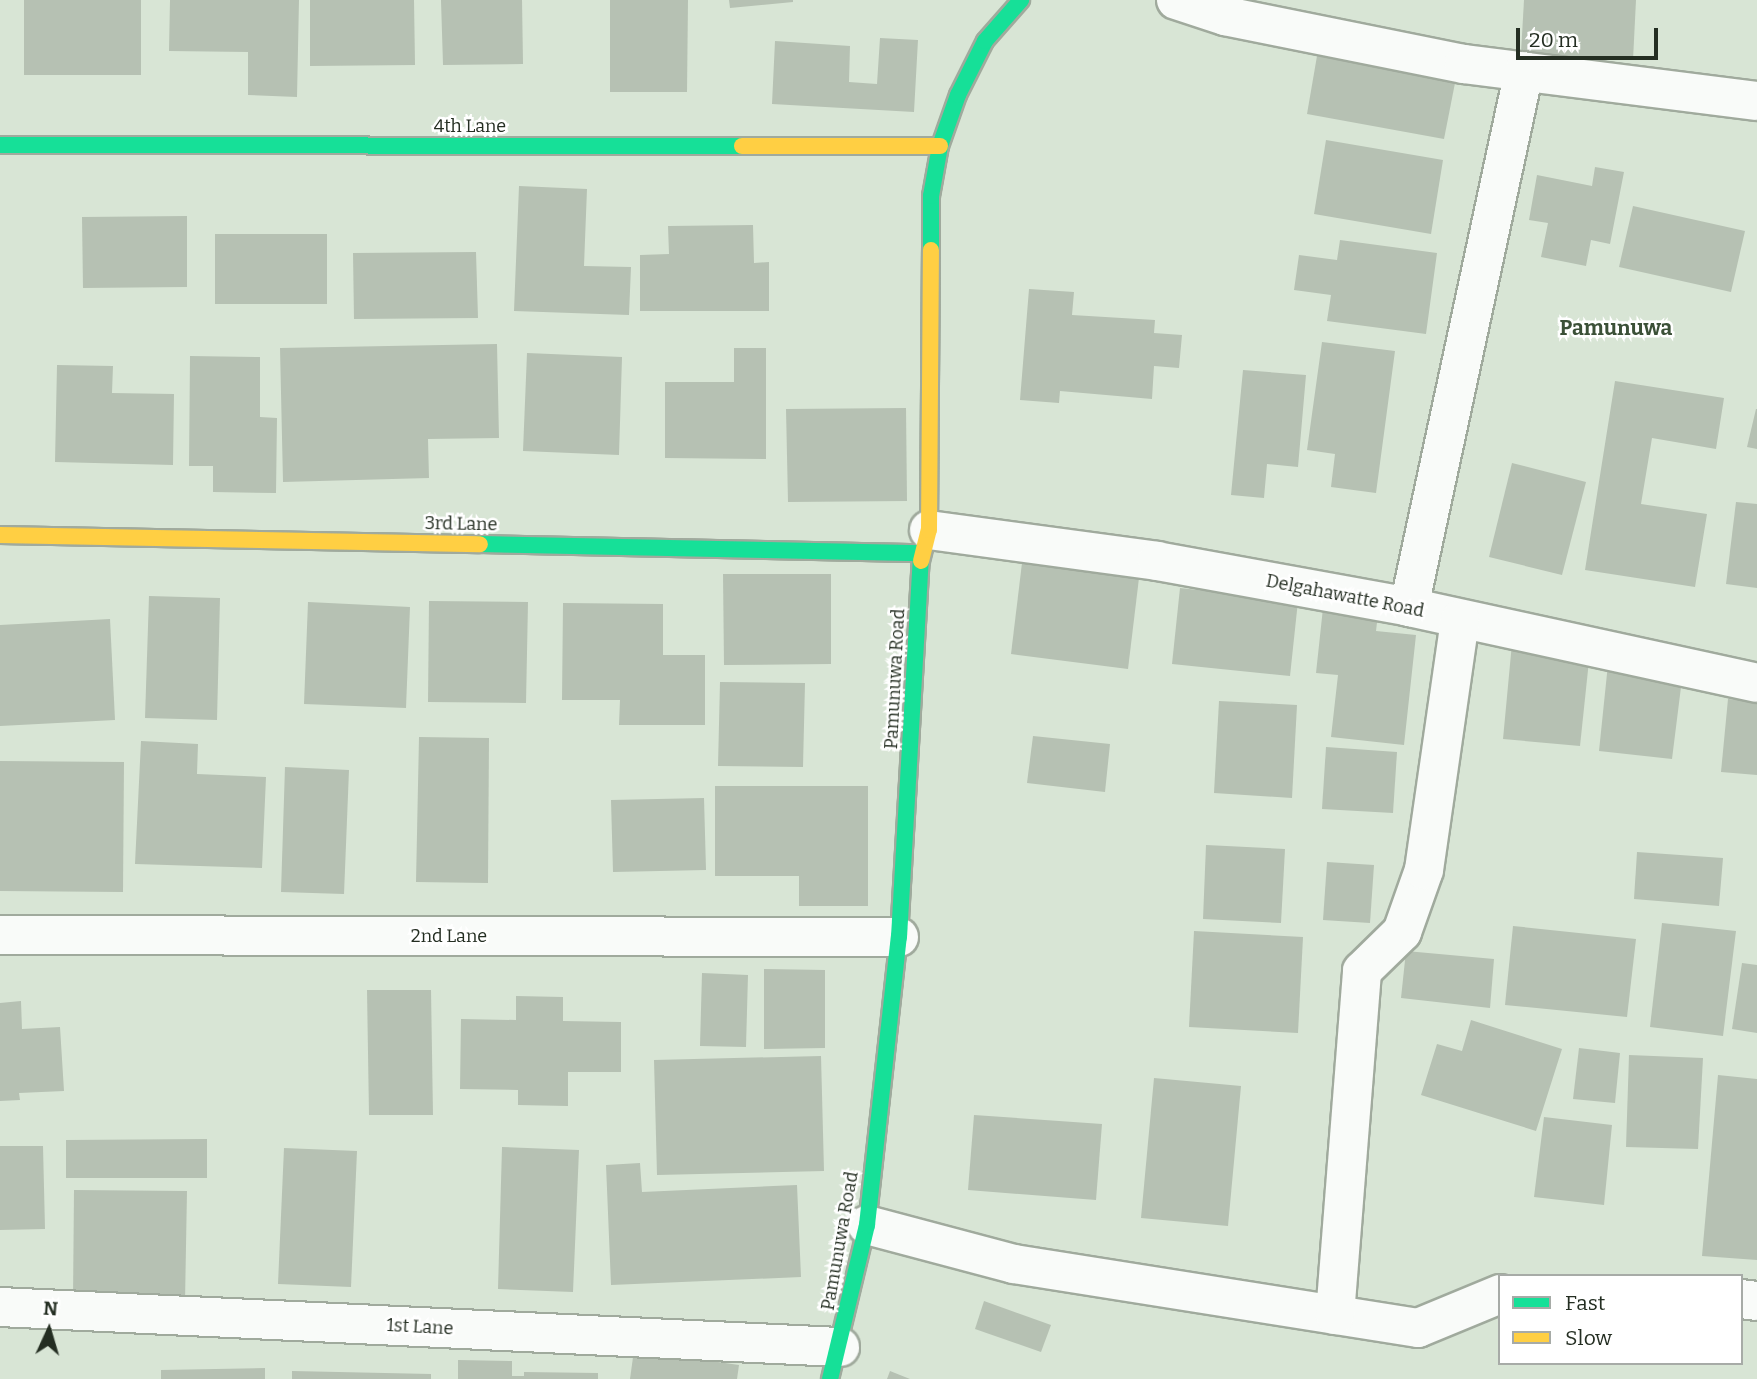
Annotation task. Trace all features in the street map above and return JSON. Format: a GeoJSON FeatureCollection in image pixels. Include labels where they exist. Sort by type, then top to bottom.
{"type":"FeatureCollection","features":[{"type":"Feature","properties":{"kind":"street","name":"Pamunuwa Road"},"geometry":{"type":"LineString","coordinates":[[835,1363],[867,1225],[899,936],[925,541],[931,196],[940,146],[985,41],[1021,0]]}},
{"type":"Feature","properties":{"kind":"street"},"geometry":{"type":"LineString","coordinates":[[1176,0],[1225,16],[1464,64],[1757,102]]}},
{"type":"Feature","properties":{"kind":"street"},"geometry":{"type":"LineString","coordinates":[[1409,607],[1524,71]]}},
{"type":"Feature","properties":{"kind":"street","name":"4th Lane"},"geometry":{"type":"LineString","coordinates":[[0,145],[940,146]]}},
{"type":"Feature","properties":{"kind":"street","name":"3rd Lane"},"geometry":{"type":"LineString","coordinates":[[0,535],[925,541]]}},
{"type":"Feature","properties":{"kind":"street","name":"Delgahawatte Road"},"geometry":{"type":"LineString","coordinates":[[925,541],[1157,561],[1409,607],[1757,683]]}},
{"type":"Feature","properties":{"kind":"street"},"geometry":{"type":"LineString","coordinates":[[1335,1315],[1362,971],[1402,933],[1424,870],[1460,620]]}},
{"type":"Feature","properties":{"kind":"street","name":"2nd Lane"},"geometry":{"type":"LineString","coordinates":[[0,935],[899,936]]}},
{"type":"Feature","properties":{"kind":"street"},"geometry":{"type":"LineString","coordinates":[[867,1225],[1014,1264],[1418,1328],[1498,1295]]}},
{"type":"Feature","properties":{"kind":"street","name":"1st Lane"},"geometry":{"type":"LineString","coordinates":[[0,1307],[835,1363]]}},
{"type":"Feature","properties":{"kind":"building"},"geometry":{"type":"Polygon","coordinates":[[[24,0],[141,0],[141,75],[24,75],[24,0]]]}},
{"type":"Feature","properties":{"kind":"building"},"geometry":{"type":"Polygon","coordinates":[[[170,0],[299,0],[297,97],[248,95],[248,52],[169,51],[170,0]]]}},
{"type":"Feature","properties":{"kind":"building"},"geometry":{"type":"Polygon","coordinates":[[[310,0],[414,0],[415,65],[310,66],[310,0]]]}},
{"type":"Feature","properties":{"kind":"building"},"geometry":{"type":"Polygon","coordinates":[[[441,0],[522,0],[523,64],[443,65],[441,0]]]}},
{"type":"Feature","properties":{"kind":"building"},"geometry":{"type":"Polygon","coordinates":[[[610,0],[688,0],[687,92],[610,92],[610,0]]]}},
{"type":"Feature","properties":{"kind":"building"},"geometry":{"type":"Polygon","coordinates":[[[729,0],[793,0],[793,2],[730,8],[729,0]]]}},
{"type":"Feature","properties":{"kind":"building"},"geometry":{"type":"Polygon","coordinates":[[[1524,0],[1636,0],[1633,60],[1521,53],[1524,0]]]}},
{"type":"Feature","properties":{"kind":"building"},"geometry":{"type":"Polygon","coordinates":[[[880,38],[918,40],[914,112],[772,104],[775,41],[850,46],[849,82],[877,84],[880,38]]]}},
{"type":"Feature","properties":{"kind":"building"},"geometry":{"type":"Polygon","coordinates":[[[1317,56],[1455,83],[1444,139],[1307,114],[1317,56]]]}},
{"type":"Feature","properties":{"kind":"building"},"geometry":{"type":"Polygon","coordinates":[[[1326,140],[1443,160],[1431,234],[1314,214],[1326,140]]]}},
{"type":"Feature","properties":{"kind":"building"},"geometry":{"type":"Polygon","coordinates":[[[1595,167],[1624,172],[1610,244],[1591,240],[1586,266],[1541,257],[1548,223],[1529,220],[1537,175],[1592,186],[1595,167]]]}},
{"type":"Feature","properties":{"kind":"building"},"geometry":{"type":"Polygon","coordinates":[[[519,186],[587,189],[584,266],[631,267],[629,315],[514,311],[519,186]]]}},
{"type":"Feature","properties":{"kind":"building"},"geometry":{"type":"Polygon","coordinates":[[[1633,206],[1745,231],[1731,292],[1619,267],[1633,206]]]}},
{"type":"Feature","properties":{"kind":"building"},"geometry":{"type":"Polygon","coordinates":[[[187,216],[187,287],[83,288],[82,217],[187,216]]]}},
{"type":"Feature","properties":{"kind":"building"},"geometry":{"type":"Polygon","coordinates":[[[753,225],[754,263],[769,262],[769,311],[640,311],[640,255],[669,254],[668,226],[753,225]]]}},
{"type":"Feature","properties":{"kind":"building"},"geometry":{"type":"Polygon","coordinates":[[[215,234],[327,234],[327,304],[215,304],[215,234]]]}},
{"type":"Feature","properties":{"kind":"building"},"geometry":{"type":"Polygon","coordinates":[[[1340,240],[1437,253],[1426,334],[1327,321],[1331,295],[1294,290],[1299,255],[1337,260],[1340,240]]]}},
{"type":"Feature","properties":{"kind":"building"},"geometry":{"type":"Polygon","coordinates":[[[476,252],[478,318],[354,319],[353,253],[476,252]]]}},
{"type":"Feature","properties":{"kind":"building"},"geometry":{"type":"Polygon","coordinates":[[[1029,289],[1074,292],[1072,315],[1155,320],[1154,333],[1182,335],[1179,368],[1154,366],[1152,399],[1060,391],[1059,403],[1020,400],[1029,289]]]}},
{"type":"Feature","properties":{"kind":"building"},"geometry":{"type":"Polygon","coordinates":[[[1322,342],[1395,351],[1376,493],[1331,487],[1335,454],[1307,450],[1322,342]]]}},
{"type":"Feature","properties":{"kind":"building"},"geometry":{"type":"Polygon","coordinates":[[[497,344],[499,438],[428,439],[429,478],[283,482],[280,348],[497,344]]]}},
{"type":"Feature","properties":{"kind":"building"},"geometry":{"type":"Polygon","coordinates":[[[734,348],[766,348],[766,459],[665,458],[665,382],[734,382],[734,348]]]}},
{"type":"Feature","properties":{"kind":"building"},"geometry":{"type":"Polygon","coordinates":[[[527,353],[622,357],[619,455],[523,451],[527,353]]]}},
{"type":"Feature","properties":{"kind":"building"},"geometry":{"type":"Polygon","coordinates":[[[190,356],[260,357],[260,417],[277,418],[276,493],[213,492],[213,466],[189,466],[190,356]]]}},
{"type":"Feature","properties":{"kind":"building"},"geometry":{"type":"Polygon","coordinates":[[[57,365],[113,366],[112,393],[174,394],[173,465],[55,462],[57,365]]]}},
{"type":"Feature","properties":{"kind":"building"},"geometry":{"type":"Polygon","coordinates":[[[1243,370],[1306,375],[1298,467],[1267,464],[1264,498],[1231,495],[1243,370]]]}},
{"type":"Feature","properties":{"kind":"building"},"geometry":{"type":"Polygon","coordinates":[[[1615,381],[1724,398],[1716,449],[1652,438],[1641,504],[1707,514],[1695,587],[1585,570],[1615,381]]]}},
{"type":"Feature","properties":{"kind":"building"},"geometry":{"type":"Polygon","coordinates":[[[906,408],[907,501],[788,502],[786,409],[906,408]]]}},
{"type":"Feature","properties":{"kind":"building"},"geometry":{"type":"Polygon","coordinates":[[[1757,409],[1757,449],[1747,447],[1757,409]]]}},
{"type":"Feature","properties":{"kind":"building"},"geometry":{"type":"Polygon","coordinates":[[[1512,463],[1586,482],[1562,575],[1489,557],[1512,463]]]}},
{"type":"Feature","properties":{"kind":"building"},"geometry":{"type":"Polygon","coordinates":[[[1736,502],[1757,504],[1757,588],[1726,584],[1736,502]]]}},
{"type":"Feature","properties":{"kind":"building"},"geometry":{"type":"Polygon","coordinates":[[[1022,563],[1139,578],[1128,669],[1011,654],[1022,563]]]}},
{"type":"Feature","properties":{"kind":"building"},"geometry":{"type":"Polygon","coordinates":[[[723,574],[831,574],[831,664],[724,665],[723,574]]]}},
{"type":"Feature","properties":{"kind":"building"},"geometry":{"type":"Polygon","coordinates":[[[1180,588],[1298,601],[1290,676],[1172,664],[1180,588]]]}},
{"type":"Feature","properties":{"kind":"building"},"geometry":{"type":"Polygon","coordinates":[[[149,596],[220,598],[217,720],[145,718],[149,596]]]}},
{"type":"Feature","properties":{"kind":"building"},"geometry":{"type":"Polygon","coordinates":[[[429,601],[528,602],[526,703],[428,702],[429,601]]]}},
{"type":"Feature","properties":{"kind":"building"},"geometry":{"type":"Polygon","coordinates":[[[308,602],[410,607],[406,708],[304,704],[308,602]]]}},
{"type":"Feature","properties":{"kind":"building"},"geometry":{"type":"Polygon","coordinates":[[[563,603],[663,604],[663,655],[705,655],[705,725],[619,725],[620,700],[562,700],[563,603]]]}},
{"type":"Feature","properties":{"kind":"building"},"geometry":{"type":"Polygon","coordinates":[[[1323,608],[1378,614],[1376,631],[1416,635],[1404,745],[1331,737],[1338,675],[1316,673],[1323,608]]]}},
{"type":"Feature","properties":{"kind":"building"},"geometry":{"type":"Polygon","coordinates":[[[110,619],[115,720],[0,726],[0,625],[110,619]]]}},
{"type":"Feature","properties":{"kind":"building"},"geometry":{"type":"Polygon","coordinates":[[[1512,643],[1590,651],[1580,746],[1503,739],[1512,643]]]}},
{"type":"Feature","properties":{"kind":"building"},"geometry":{"type":"Polygon","coordinates":[[[1608,664],[1683,671],[1672,759],[1599,751],[1608,664]]]}},
{"type":"Feature","properties":{"kind":"building"},"geometry":{"type":"Polygon","coordinates":[[[720,682],[805,683],[803,767],[718,766],[720,682]]]}},
{"type":"Feature","properties":{"kind":"building"},"geometry":{"type":"Polygon","coordinates":[[[1728,699],[1757,701],[1757,775],[1721,772],[1728,699]]]}},
{"type":"Feature","properties":{"kind":"building"},"geometry":{"type":"Polygon","coordinates":[[[1219,701],[1297,705],[1292,798],[1214,793],[1219,701]]]}},
{"type":"Feature","properties":{"kind":"building"},"geometry":{"type":"Polygon","coordinates":[[[1033,736],[1110,744],[1105,792],[1027,783],[1033,736]]]}},
{"type":"Feature","properties":{"kind":"building"},"geometry":{"type":"Polygon","coordinates":[[[419,737],[489,738],[488,883],[416,882],[419,737]]]}},
{"type":"Feature","properties":{"kind":"building"},"geometry":{"type":"Polygon","coordinates":[[[141,741],[198,744],[197,774],[266,777],[262,868],[135,864],[141,741]]]}},
{"type":"Feature","properties":{"kind":"building"},"geometry":{"type":"Polygon","coordinates":[[[1326,747],[1397,752],[1393,813],[1322,809],[1326,747]]]}},
{"type":"Feature","properties":{"kind":"building"},"geometry":{"type":"Polygon","coordinates":[[[0,761],[124,762],[123,892],[0,891],[0,761]]]}},
{"type":"Feature","properties":{"kind":"building"},"geometry":{"type":"Polygon","coordinates":[[[285,767],[349,770],[344,894],[281,892],[285,767]]]}},
{"type":"Feature","properties":{"kind":"building"},"geometry":{"type":"Polygon","coordinates":[[[715,786],[868,786],[868,906],[799,906],[799,876],[715,876],[715,786]]]}},
{"type":"Feature","properties":{"kind":"building"},"geometry":{"type":"Polygon","coordinates":[[[704,798],[706,870],[613,872],[611,800],[704,798]]]}},
{"type":"Feature","properties":{"kind":"building"},"geometry":{"type":"Polygon","coordinates":[[[1206,845],[1285,849],[1281,923],[1203,919],[1206,845]]]}},
{"type":"Feature","properties":{"kind":"building"},"geometry":{"type":"Polygon","coordinates":[[[1637,852],[1723,858],[1719,906],[1634,899],[1637,852]]]}},
{"type":"Feature","properties":{"kind":"building"},"geometry":{"type":"Polygon","coordinates":[[[1327,862],[1374,865],[1370,923],[1323,920],[1327,862]]]}},
{"type":"Feature","properties":{"kind":"building"},"geometry":{"type":"Polygon","coordinates":[[[1662,923],[1736,931],[1723,1036],[1650,1027],[1662,923]]]}},
{"type":"Feature","properties":{"kind":"building"},"geometry":{"type":"Polygon","coordinates":[[[1513,926],[1636,939],[1627,1017],[1505,1005],[1513,926]]]}},
{"type":"Feature","properties":{"kind":"building"},"geometry":{"type":"Polygon","coordinates":[[[1194,931],[1303,937],[1298,1033],[1189,1027],[1194,931]]]}},
{"type":"Feature","properties":{"kind":"building"},"geometry":{"type":"Polygon","coordinates":[[[1406,951],[1494,959],[1490,1008],[1401,998],[1406,951]]]}},
{"type":"Feature","properties":{"kind":"building"},"geometry":{"type":"Polygon","coordinates":[[[1742,963],[1757,965],[1757,1033],[1732,1029],[1742,963]]]}},
{"type":"Feature","properties":{"kind":"building"},"geometry":{"type":"Polygon","coordinates":[[[764,969],[825,970],[825,1048],[764,1049],[764,969]]]}},
{"type":"Feature","properties":{"kind":"building"},"geometry":{"type":"Polygon","coordinates":[[[702,973],[748,975],[746,1047],[700,1046],[702,973]]]}},
{"type":"Feature","properties":{"kind":"building"},"geometry":{"type":"Polygon","coordinates":[[[367,990],[431,990],[433,1115],[369,1115],[367,990]]]}},
{"type":"Feature","properties":{"kind":"building"},"geometry":{"type":"Polygon","coordinates":[[[516,996],[563,997],[563,1021],[621,1022],[621,1072],[568,1072],[568,1106],[518,1105],[518,1090],[460,1089],[461,1019],[516,1020],[516,996]]]}},
{"type":"Feature","properties":{"kind":"building"},"geometry":{"type":"Polygon","coordinates":[[[21,1001],[22,1029],[60,1027],[64,1091],[19,1093],[20,1100],[0,1101],[0,1003],[21,1001]]]}},
{"type":"Feature","properties":{"kind":"building"},"geometry":{"type":"Polygon","coordinates":[[[1471,1020],[1562,1049],[1536,1131],[1421,1095],[1437,1044],[1462,1051],[1471,1020]]]}},
{"type":"Feature","properties":{"kind":"building"},"geometry":{"type":"Polygon","coordinates":[[[1579,1048],[1620,1053],[1615,1103],[1573,1099],[1579,1048]]]}},
{"type":"Feature","properties":{"kind":"building"},"geometry":{"type":"Polygon","coordinates":[[[1629,1055],[1703,1058],[1698,1149],[1626,1147],[1629,1055]]]}},
{"type":"Feature","properties":{"kind":"building"},"geometry":{"type":"Polygon","coordinates":[[[821,1056],[824,1171],[657,1175],[654,1060],[821,1056]]]}},
{"type":"Feature","properties":{"kind":"building"},"geometry":{"type":"Polygon","coordinates":[[[1718,1075],[1757,1079],[1757,1260],[1702,1256],[1718,1075]]]}},
{"type":"Feature","properties":{"kind":"building"},"geometry":{"type":"Polygon","coordinates":[[[1154,1078],[1241,1086],[1228,1226],[1141,1218],[1154,1078]]]}},
{"type":"Feature","properties":{"kind":"building"},"geometry":{"type":"Polygon","coordinates":[[[974,1115],[1102,1124],[1096,1200],[968,1190],[974,1115]]]}},
{"type":"Feature","properties":{"kind":"building"},"geometry":{"type":"Polygon","coordinates":[[[1544,1117],[1612,1125],[1604,1205],[1534,1197],[1544,1117]]]}},
{"type":"Feature","properties":{"kind":"building"},"geometry":{"type":"Polygon","coordinates":[[[207,1139],[207,1178],[66,1178],[66,1140],[207,1139]]]}},
{"type":"Feature","properties":{"kind":"building"},"geometry":{"type":"Polygon","coordinates":[[[0,1146],[43,1146],[45,1229],[0,1230],[0,1146]]]}},
{"type":"Feature","properties":{"kind":"building"},"geometry":{"type":"Polygon","coordinates":[[[502,1147],[579,1150],[573,1292],[498,1289],[502,1147]]]}},
{"type":"Feature","properties":{"kind":"building"},"geometry":{"type":"Polygon","coordinates":[[[284,1148],[357,1151],[351,1287],[278,1284],[284,1148]]]}},
{"type":"Feature","properties":{"kind":"building"},"geometry":{"type":"Polygon","coordinates":[[[640,1163],[642,1192],[797,1185],[801,1277],[611,1285],[606,1165],[640,1163]]]}},
{"type":"Feature","properties":{"kind":"building"},"geometry":{"type":"Polygon","coordinates":[[[74,1190],[187,1191],[185,1302],[73,1300],[74,1190]]]}},
{"type":"Feature","properties":{"kind":"building"},"geometry":{"type":"Polygon","coordinates":[[[984,1301],[1051,1325],[1041,1352],[975,1329],[984,1301]]]}},
{"type":"Feature","properties":{"kind":"building"},"geometry":{"type":"Polygon","coordinates":[[[634,1350],[739,1365],[737,1379],[630,1379],[634,1350]]]}},
{"type":"Feature","properties":{"kind":"building"},"geometry":{"type":"Polygon","coordinates":[[[458,1360],[512,1361],[512,1376],[524,1376],[524,1372],[598,1373],[598,1379],[458,1379],[458,1360]]]}},
{"type":"Feature","properties":{"kind":"building"},"geometry":{"type":"Polygon","coordinates":[[[265,1368],[265,1379],[161,1379],[161,1370],[265,1368]]]}},
{"type":"Feature","properties":{"kind":"building"},"geometry":{"type":"Polygon","coordinates":[[[292,1371],[431,1374],[431,1379],[292,1379],[292,1371]]]}},
{"type":"Feature","properties":{"kind":"building"},"geometry":{"type":"Polygon","coordinates":[[[890,1371],[910,1379],[887,1379],[890,1371]]]}},
{"type":"Feature","properties":{"kind":"traffic: fast"},"geometry":{"type":"LineString","coordinates":[[931,250],[931,196],[940,146],[958,95],[985,41],[1021,0]]}},
{"type":"Feature","properties":{"kind":"traffic: fast"},"geometry":{"type":"LineString","coordinates":[[0,145],[742,146]]}},
{"type":"Feature","properties":{"kind":"traffic: fast"},"geometry":{"type":"LineString","coordinates":[[480,544],[922,553]]}},
{"type":"Feature","properties":{"kind":"traffic: fast"},"geometry":{"type":"LineString","coordinates":[[830,1379],[867,1225],[899,937],[921,561]]}},
{"type":"Feature","properties":{"kind":"traffic: slow"},"geometry":{"type":"LineString","coordinates":[[742,146],[940,146]]}},
{"type":"Feature","properties":{"kind":"traffic: slow"},"geometry":{"type":"LineString","coordinates":[[921,561],[929,530],[931,250]]}},
{"type":"Feature","properties":{"kind":"traffic: slow"},"geometry":{"type":"LineString","coordinates":[[0,535],[480,544]]}},
{"type":"Feature","properties":{"kind":"district","name":"Pamunuwa"},"geometry":{"type":"Point","coordinates":[1616,328]}}]}
